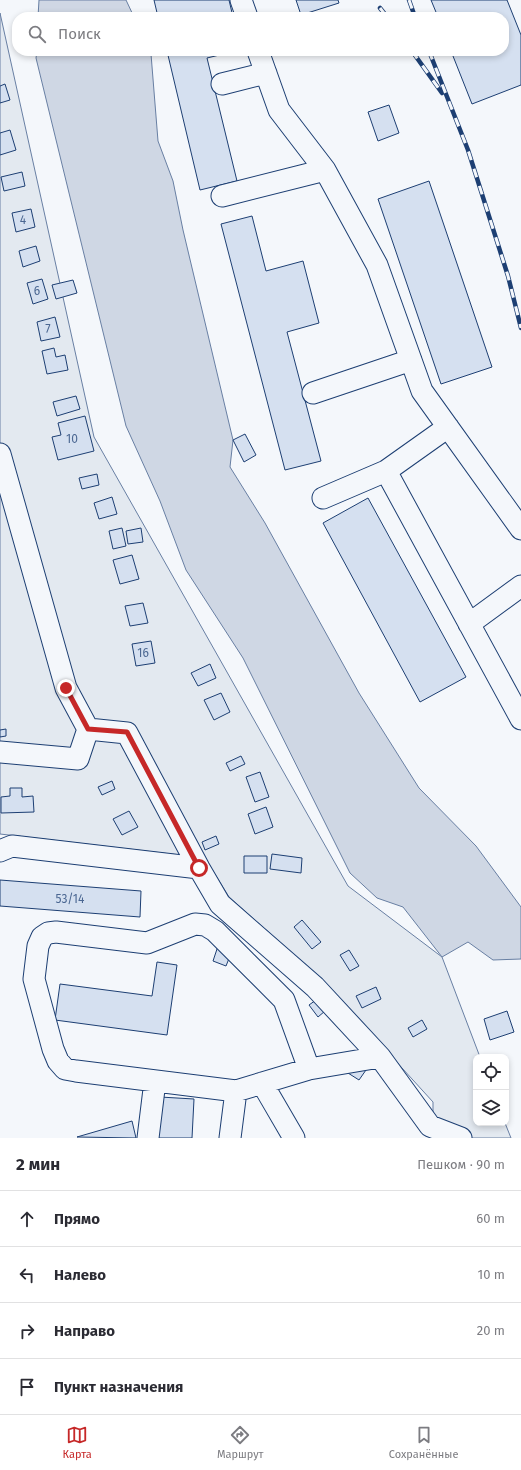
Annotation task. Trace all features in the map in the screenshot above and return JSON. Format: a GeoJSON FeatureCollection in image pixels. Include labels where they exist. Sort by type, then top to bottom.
{"type":"FeatureCollection","features":[{"type":"Feature","properties":{"kind":"lane"},"geometry":{"type":"LineString","coordinates":[[241,0],[245,12]]}},
{"type":"Feature","properties":{"kind":"lane"},"geometry":{"type":"LineString","coordinates":[[260,56],[279,110],[325,170],[377,265],[422,392],[521,529]]}},
{"type":"Feature","properties":{"kind":"lane"},"geometry":{"type":"LineString","coordinates":[[222,84],[266,73]]}},
{"type":"Feature","properties":{"kind":"lane"},"geometry":{"type":"LineString","coordinates":[[222,196],[325,170]]}},
{"type":"Feature","properties":{"kind":"lane"},"geometry":{"type":"LineString","coordinates":[[313,393],[411,360]]}},
{"type":"Feature","properties":{"kind":"lane"},"geometry":{"type":"LineString","coordinates":[[322,498],[386,471],[448,427]]}},
{"type":"Feature","properties":{"kind":"lane"},"geometry":{"type":"LineString","coordinates":[[0,454],[66,688],[88,729],[78,759],[0,752]]}},
{"type":"Feature","properties":{"kind":"lane"},"geometry":{"type":"LineString","coordinates":[[386,471],[521,719]]}},
{"type":"Feature","properties":{"kind":"lane"},"geometry":{"type":"LineString","coordinates":[[469,624],[521,586]]}},
{"type":"Feature","properties":{"kind":"lane"},"geometry":{"type":"LineString","coordinates":[[88,729],[127,732],[199,868],[220,904],[315,987],[380,1057],[428,1132],[460,1138]]}},
{"type":"Feature","properties":{"kind":"lane"},"geometry":{"type":"LineString","coordinates":[[0,851],[12,846],[199,868]]}},
{"type":"Feature","properties":{"kind":"lane"},"geometry":{"type":"LineString","coordinates":[[308,1069],[284,1000],[215,931],[204,925],[195,924],[185,927],[147,943],[56,932],[48,933],[42,937],[38,946],[34,979],[53,1049],[58,1061],[66,1069],[236,1091],[308,1069],[380,1057]]}},
{"type":"Feature","properties":{"kind":"lane"},"geometry":{"type":"LineString","coordinates":[[148,1138],[155,1081]]}},
{"type":"Feature","properties":{"kind":"lane"},"geometry":{"type":"LineString","coordinates":[[262,1083],[294,1138]]}},
{"type":"Feature","properties":{"kind":"lane"},"geometry":{"type":"LineString","coordinates":[[230,1138],[236,1091]]}},
{"type":"Feature","properties":{"kind":"shaded area"},"geometry":{"type":"Polygon","coordinates":[[[39,0],[126,0],[132,12],[38,12],[39,0]]]}},
{"type":"Feature","properties":{"kind":"shaded area"},"geometry":{"type":"Polygon","coordinates":[[[0,13],[94,437],[348,886],[442,957],[479,1054],[473,1054],[473,1126],[506,1126],[511,1138],[433,1138],[433,1102],[320,978],[229,897],[205,858],[0,834],[0,13]]]}},
{"type":"Feature","properties":{"kind":"shaded area"},"geometry":{"type":"Polygon","coordinates":[[[36,56],[151,56],[158,141],[173,181],[183,230],[233,440],[230,467],[265,523],[359,693],[419,788],[476,846],[521,907],[521,959],[493,960],[468,942],[442,957],[403,907],[377,898],[350,873],[243,658],[186,570],[160,501],[126,426],[36,56]]]}},
{"type":"Feature","properties":{"kind":"building"},"geometry":{"type":"Polygon","coordinates":[[[154,0],[229,0],[232,12],[157,12],[154,0]]]}},
{"type":"Feature","properties":{"kind":"building"},"geometry":{"type":"Polygon","coordinates":[[[296,0],[338,0],[339,3],[310,12],[300,12],[296,0]]]}},
{"type":"Feature","properties":{"kind":"building"},"geometry":{"type":"Polygon","coordinates":[[[431,0],[507,0],[521,35],[521,85],[472,104],[453,56],[509,56],[509,12],[436,12],[431,0]]]}},
{"type":"Feature","properties":{"kind":"building"},"geometry":{"type":"Polygon","coordinates":[[[168,56],[215,56],[207,58],[237,181],[200,190],[168,56]]]}},
{"type":"Feature","properties":{"kind":"building"},"geometry":{"type":"Polygon","coordinates":[[[5,84],[10,100],[0,103],[0,86],[5,84]]]}},
{"type":"Feature","properties":{"kind":"building"},"geometry":{"type":"Polygon","coordinates":[[[389,105],[399,133],[378,141],[368,112],[389,105]]]}},
{"type":"Feature","properties":{"kind":"building"},"geometry":{"type":"Polygon","coordinates":[[[10,130],[16,150],[0,155],[0,133],[10,130]]]}},
{"type":"Feature","properties":{"kind":"building"},"geometry":{"type":"Polygon","coordinates":[[[22,172],[25,186],[4,191],[1,177],[22,172]]]}},
{"type":"Feature","properties":{"kind":"building"},"geometry":{"type":"Polygon","coordinates":[[[429,181],[492,367],[441,384],[378,199],[429,181]]]}},
{"type":"Feature","properties":{"kind":"building"},"geometry":{"type":"Polygon","coordinates":[[[31,209],[35,227],[16,232],[12,213],[31,209]]]}},
{"type":"Feature","properties":{"kind":"building"},"geometry":{"type":"Polygon","coordinates":[[[252,216],[266,271],[303,261],[319,323],[287,332],[321,461],[285,470],[221,224],[252,216]]]}},
{"type":"Feature","properties":{"kind":"building"},"geometry":{"type":"Polygon","coordinates":[[[36,246],[40,261],[23,267],[19,251],[36,246]]]}},
{"type":"Feature","properties":{"kind":"building"},"geometry":{"type":"Polygon","coordinates":[[[42,279],[48,299],[33,304],[27,283],[42,279]]]}},
{"type":"Feature","properties":{"kind":"building"},"geometry":{"type":"Polygon","coordinates":[[[73,280],[77,293],[56,299],[52,285],[73,280]]]}},
{"type":"Feature","properties":{"kind":"building"},"geometry":{"type":"Polygon","coordinates":[[[55,317],[60,337],[41,341],[37,322],[55,317]]]}},
{"type":"Feature","properties":{"kind":"building"},"geometry":{"type":"Polygon","coordinates":[[[54,348],[56,357],[65,355],[68,370],[47,374],[42,351],[54,348]]]}},
{"type":"Feature","properties":{"kind":"building"},"geometry":{"type":"Polygon","coordinates":[[[76,396],[80,409],[57,416],[53,402],[76,396]]]}},
{"type":"Feature","properties":{"kind":"building"},"geometry":{"type":"Polygon","coordinates":[[[85,416],[94,451],[58,460],[52,437],[61,435],[58,423],[85,416]]]}},
{"type":"Feature","properties":{"kind":"building"},"geometry":{"type":"Polygon","coordinates":[[[245,434],[256,455],[244,462],[233,440],[245,434]]]}},
{"type":"Feature","properties":{"kind":"building"},"geometry":{"type":"Polygon","coordinates":[[[97,474],[99,485],[82,489],[79,478],[97,474]]]}},
{"type":"Feature","properties":{"kind":"building"},"geometry":{"type":"Polygon","coordinates":[[[112,497],[117,514],[99,519],[94,503],[112,497]]]}},
{"type":"Feature","properties":{"kind":"building"},"geometry":{"type":"Polygon","coordinates":[[[368,498],[466,677],[420,702],[323,523],[368,498]]]}},
{"type":"Feature","properties":{"kind":"building"},"geometry":{"type":"Polygon","coordinates":[[[122,528],[126,546],[113,549],[109,531],[122,528]]]}},
{"type":"Feature","properties":{"kind":"building"},"geometry":{"type":"Polygon","coordinates":[[[141,528],[143,542],[128,544],[126,531],[141,528]]]}},
{"type":"Feature","properties":{"kind":"building"},"geometry":{"type":"Polygon","coordinates":[[[132,555],[139,579],[120,584],[113,560],[132,555]]]}},
{"type":"Feature","properties":{"kind":"building"},"geometry":{"type":"Polygon","coordinates":[[[143,603],[148,623],[130,626],[125,606],[143,603]]]}},
{"type":"Feature","properties":{"kind":"building"},"geometry":{"type":"Polygon","coordinates":[[[151,641],[155,663],[136,666],[132,644],[151,641]]]}},
{"type":"Feature","properties":{"kind":"building"},"geometry":{"type":"Polygon","coordinates":[[[210,664],[216,678],[198,686],[191,673],[210,664]]]}},
{"type":"Feature","properties":{"kind":"building"},"geometry":{"type":"Polygon","coordinates":[[[221,693],[230,712],[214,720],[204,700],[221,693]]]}},
{"type":"Feature","properties":{"kind":"building"},"geometry":{"type":"Polygon","coordinates":[[[6,729],[6,736],[0,737],[0,730],[6,729]]]}},
{"type":"Feature","properties":{"kind":"building"},"geometry":{"type":"Polygon","coordinates":[[[241,756],[245,764],[230,771],[226,763],[241,756]]]}},
{"type":"Feature","properties":{"kind":"building"},"geometry":{"type":"Polygon","coordinates":[[[260,772],[269,797],[255,802],[246,777],[260,772]]]}},
{"type":"Feature","properties":{"kind":"building"},"geometry":{"type":"Polygon","coordinates":[[[112,781],[115,789],[102,795],[98,787],[112,781]]]}},
{"type":"Feature","properties":{"kind":"building"},"geometry":{"type":"Polygon","coordinates":[[[10,788],[22,788],[22,797],[33,796],[34,812],[1,813],[1,797],[10,796],[10,788]]]}},
{"type":"Feature","properties":{"kind":"building"},"geometry":{"type":"Polygon","coordinates":[[[266,807],[273,827],[255,834],[248,814],[266,807]]]}},
{"type":"Feature","properties":{"kind":"building"},"geometry":{"type":"Polygon","coordinates":[[[129,811],[138,827],[122,835],[113,819],[129,811]]]}},
{"type":"Feature","properties":{"kind":"building"},"geometry":{"type":"Polygon","coordinates":[[[216,836],[219,844],[205,850],[202,842],[216,836]]]}},
{"type":"Feature","properties":{"kind":"building"},"geometry":{"type":"Polygon","coordinates":[[[272,854],[302,858],[301,873],[270,869],[272,854]]]}},
{"type":"Feature","properties":{"kind":"building"},"geometry":{"type":"Polygon","coordinates":[[[244,856],[267,856],[267,873],[244,873],[244,856]]]}},
{"type":"Feature","properties":{"kind":"building"},"geometry":{"type":"Polygon","coordinates":[[[0,880],[141,891],[140,917],[0,906],[0,880]]]}},
{"type":"Feature","properties":{"kind":"building"},"geometry":{"type":"Polygon","coordinates":[[[302,920],[321,942],[312,949],[294,927],[302,920]]]}},
{"type":"Feature","properties":{"kind":"building"},"geometry":{"type":"Polygon","coordinates":[[[218,946],[232,951],[226,966],[213,961],[218,946]]]}},
{"type":"Feature","properties":{"kind":"building"},"geometry":{"type":"Polygon","coordinates":[[[349,950],[359,966],[350,971],[340,955],[349,950]]]}},
{"type":"Feature","properties":{"kind":"building"},"geometry":{"type":"Polygon","coordinates":[[[157,962],[177,965],[167,1035],[55,1020],[60,984],[152,996],[157,962]]]}},
{"type":"Feature","properties":{"kind":"building"},"geometry":{"type":"Polygon","coordinates":[[[376,987],[381,999],[362,1008],[356,996],[376,987]]]}},
{"type":"Feature","properties":{"kind":"building"},"geometry":{"type":"Polygon","coordinates":[[[316,1000],[325,1011],[318,1017],[309,1005],[316,1000]]]}},
{"type":"Feature","properties":{"kind":"building"},"geometry":{"type":"Polygon","coordinates":[[[507,1011],[514,1032],[490,1040],[484,1019],[507,1011]]]}},
{"type":"Feature","properties":{"kind":"building"},"geometry":{"type":"Polygon","coordinates":[[[422,1020],[427,1029],[413,1037],[408,1028],[422,1020]]]}},
{"type":"Feature","properties":{"kind":"building"},"geometry":{"type":"Polygon","coordinates":[[[355,1063],[366,1070],[359,1080],[348,1073],[355,1063]]]}},
{"type":"Feature","properties":{"kind":"building"},"geometry":{"type":"Polygon","coordinates":[[[160,1097],[194,1099],[192,1138],[158,1138],[160,1097]]]}},
{"type":"Feature","properties":{"kind":"building"},"geometry":{"type":"Polygon","coordinates":[[[132,1121],[136,1138],[77,1137],[132,1121]]]}},
{"type":"Feature","properties":{"kind":"railway"},"geometry":{"type":"LineString","coordinates":[[409,0],[413,12]]}},
{"type":"Feature","properties":{"kind":"railway"},"geometry":{"type":"LineString","coordinates":[[380,8],[383,12]]}},
{"type":"Feature","properties":{"kind":"railway"},"geometry":{"type":"LineString","coordinates":[[416,56],[442,93]]}},
{"type":"Feature","properties":{"kind":"railway"},"geometry":{"type":"LineString","coordinates":[[431,56],[468,150],[508,276],[521,328]]}},
{"type":"Feature","properties":{"kind":"route"},"geometry":{"type":"LineString","coordinates":[[66,688],[88,729],[127,732],[199,868]]}}]}
